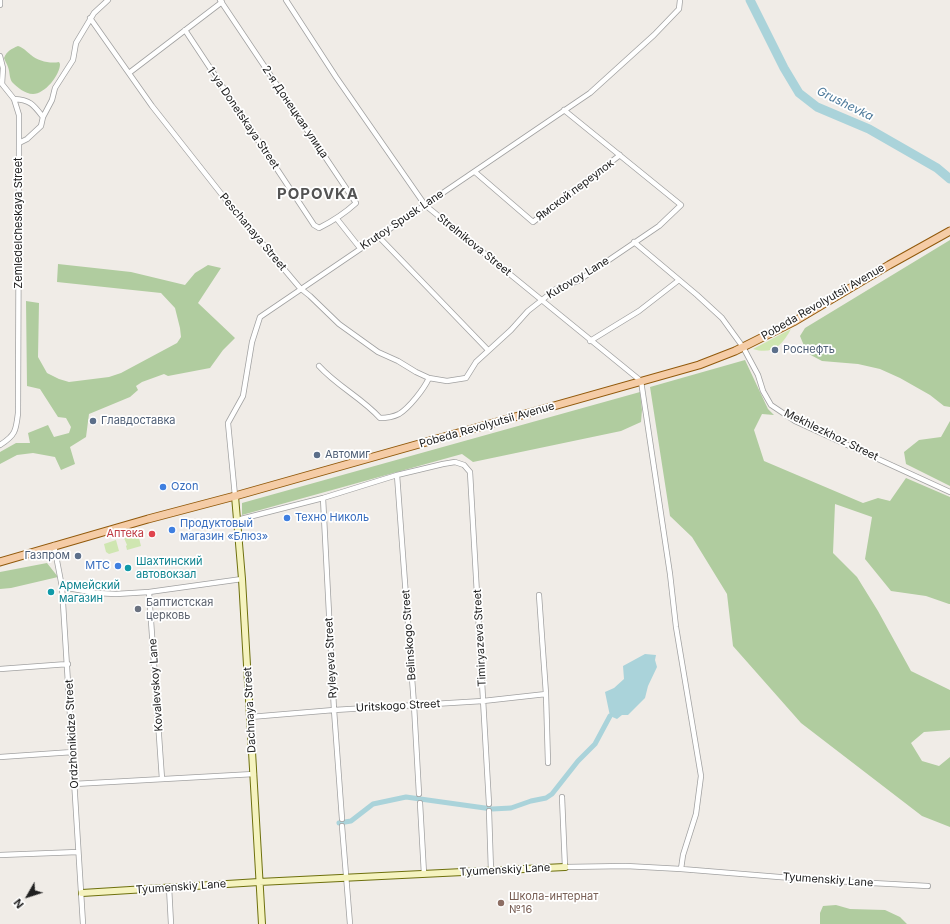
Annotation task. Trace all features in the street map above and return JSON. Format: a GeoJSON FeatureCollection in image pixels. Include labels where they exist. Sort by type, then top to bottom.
{"type":"FeatureCollection","features":[{"type":"Feature","properties":{"kind":"main road","name":"Pobeda Revolyutsii Avenue"},"geometry":{"type":"LineString","coordinates":[[0,562],[148,518],[235,496],[699,365],[743,347],[795,321],[889,265],[950,231]]}},
{"type":"Feature","properties":{"kind":"street"},"geometry":{"type":"LineString","coordinates":[[0,0],[0,5]]}},
{"type":"Feature","properties":{"kind":"street","name":"Zemledelcheskaya Street"},"geometry":{"type":"LineString","coordinates":[[0,445],[10,439],[16,431],[18,413],[19,143],[27,139],[41,126],[43,117],[52,100],[55,88],[73,60],[76,43],[90,18],[108,0]]}},
{"type":"Feature","properties":{"kind":"street","name":"Strelnikova Street"},"geometry":{"type":"LineString","coordinates":[[286,0],[336,77],[424,205],[640,382]]}},
{"type":"Feature","properties":{"kind":"street","name":"Krutoy Spusk Lane"},"geometry":{"type":"LineString","coordinates":[[235,496],[228,423],[243,396],[252,342],[260,317],[300,288],[475,172],[590,93],[654,35],[679,9],[680,0]]}},
{"type":"Feature","properties":{"kind":"street"},"geometry":{"type":"LineString","coordinates":[[129,73],[221,1]]}},
{"type":"Feature","properties":{"kind":"street","name":"2-я Донецкая улица"},"geometry":{"type":"LineString","coordinates":[[221,1],[356,203],[337,219]]}},
{"type":"Feature","properties":{"kind":"street","name":"Peschanaya Street"},"geometry":{"type":"LineString","coordinates":[[90,18],[152,106],[234,210],[300,288],[339,324],[378,352],[429,378],[447,381],[466,378]]}},
{"type":"Feature","properties":{"kind":"street","name":"1-ya Donetskaya Street"},"geometry":{"type":"LineString","coordinates":[[185,30],[314,225],[319,228],[337,219]]}},
{"type":"Feature","properties":{"kind":"street"},"geometry":{"type":"LineString","coordinates":[[0,56],[3,68],[2,84],[14,99],[19,115],[19,143]]}},
{"type":"Feature","properties":{"kind":"street"},"geometry":{"type":"LineString","coordinates":[[14,99],[25,100],[32,104],[43,117]]}},
{"type":"Feature","properties":{"kind":"street"},"geometry":{"type":"LineString","coordinates":[[564,110],[620,155]]}},
{"type":"Feature","properties":{"kind":"street","name":"Ямской переулок"},"geometry":{"type":"LineString","coordinates":[[475,172],[533,222],[620,155]]}},
{"type":"Feature","properties":{"kind":"street","name":"Kutovoy Lane"},"geometry":{"type":"LineString","coordinates":[[466,378],[476,362],[511,330],[528,311],[556,290],[578,281],[659,226],[681,205],[620,155]]}},
{"type":"Feature","properties":{"kind":"street"},"geometry":{"type":"LineString","coordinates":[[337,219],[360,248]]}},
{"type":"Feature","properties":{"kind":"street"},"geometry":{"type":"LineString","coordinates":[[378,236],[488,350]]}},
{"type":"Feature","properties":{"kind":"street","name":"Mekhlezkhoz Street"},"geometry":{"type":"LineString","coordinates":[[634,242],[722,318],[743,347],[758,374],[763,391],[771,405],[795,420],[950,492]]}},
{"type":"Feature","properties":{"kind":"street"},"geometry":{"type":"LineString","coordinates":[[590,341],[639,311],[678,280]]}},
{"type":"Feature","properties":{"kind":"street"},"geometry":{"type":"LineString","coordinates":[[319,366],[326,374],[358,398],[380,418],[394,417],[403,411],[420,393],[429,378]]}},
{"type":"Feature","properties":{"kind":"street"},"geometry":{"type":"LineString","coordinates":[[640,382],[670,574],[676,628],[701,776],[696,814],[683,855],[681,869]]}},
{"type":"Feature","properties":{"kind":"street","name":"Timiryazeva Street"},"geometry":{"type":"LineString","coordinates":[[397,475],[455,462],[464,465],[470,472],[489,804]]}},
{"type":"Feature","properties":{"kind":"street"},"geometry":{"type":"LineString","coordinates":[[238,520],[322,498],[397,475]]}},
{"type":"Feature","properties":{"kind":"street","name":"Belinskogo Street"},"geometry":{"type":"LineString","coordinates":[[397,475],[419,794]]}},
{"type":"Feature","properties":{"kind":"street","name":"Dachnaya Street"},"geometry":{"type":"LineString","coordinates":[[235,496],[242,578],[262,924]]}},
{"type":"Feature","properties":{"kind":"street","name":"Ryleyeva Street"},"geometry":{"type":"LineString","coordinates":[[322,498],[334,710],[342,819]]}},
{"type":"Feature","properties":{"kind":"street","name":"Ordzhonikidze Street"},"geometry":{"type":"LineString","coordinates":[[54,545],[62,587],[68,664],[83,924]]}},
{"type":"Feature","properties":{"kind":"street"},"geometry":{"type":"LineString","coordinates":[[62,587],[96,593],[116,594],[149,592],[242,578]]}},
{"type":"Feature","properties":{"kind":"street","name":"Kovalevskoy Lane"},"geometry":{"type":"LineString","coordinates":[[149,592],[162,779]]}},
{"type":"Feature","properties":{"kind":"street"},"geometry":{"type":"LineString","coordinates":[[539,595],[546,694],[548,763]]}},
{"type":"Feature","properties":{"kind":"street"},"geometry":{"type":"LineString","coordinates":[[0,669],[68,664]]}},
{"type":"Feature","properties":{"kind":"street","name":"Uritskogo Street"},"geometry":{"type":"LineString","coordinates":[[250,717],[334,710],[483,702],[546,694]]}},
{"type":"Feature","properties":{"kind":"street"},"geometry":{"type":"LineString","coordinates":[[0,757],[73,752]]}},
{"type":"Feature","properties":{"kind":"street"},"geometry":{"type":"LineString","coordinates":[[74,784],[254,774]]}},
{"type":"Feature","properties":{"kind":"street"},"geometry":{"type":"LineString","coordinates":[[562,797],[565,867]]}},
{"type":"Feature","properties":{"kind":"street"},"geometry":{"type":"LineString","coordinates":[[420,803],[424,874]]}},
{"type":"Feature","properties":{"kind":"street"},"geometry":{"type":"LineString","coordinates":[[489,811],[491,871]]}},
{"type":"Feature","properties":{"kind":"street"},"geometry":{"type":"LineString","coordinates":[[342,826],[350,924]]}},
{"type":"Feature","properties":{"kind":"street"},"geometry":{"type":"LineString","coordinates":[[0,855],[78,852]]}},
{"type":"Feature","properties":{"kind":"street","name":"Tyumenskiy Lane"},"geometry":{"type":"LineString","coordinates":[[82,893],[260,882],[565,867],[626,866],[816,880],[928,886]]}},
{"type":"Feature","properties":{"kind":"street"},"geometry":{"type":"LineString","coordinates":[[169,887],[171,924]]}},
{"type":"Feature","properties":{"kind":"green space"},"geometry":{"type":"Polygon","coordinates":[[[18,46],[37,59],[48,62],[59,62],[60,64],[55,78],[47,87],[38,93],[30,94],[24,92],[11,80],[9,69],[4,58],[10,50],[18,46]]]}},
{"type":"Feature","properties":{"kind":"green space"},"geometry":{"type":"Polygon","coordinates":[[[950,240],[950,407],[944,406],[930,395],[900,378],[880,369],[858,364],[822,361],[807,353],[800,336],[805,328],[950,240]]]}},
{"type":"Feature","properties":{"kind":"green space"},"geometry":{"type":"Polygon","coordinates":[[[58,264],[131,272],[185,285],[195,273],[208,265],[221,268],[198,303],[235,338],[223,350],[210,368],[168,376],[164,374],[142,382],[136,386],[138,390],[130,397],[89,414],[86,437],[70,447],[75,464],[61,470],[55,457],[33,453],[17,455],[0,464],[0,452],[16,443],[30,443],[28,433],[48,425],[54,437],[69,433],[71,427],[66,418],[58,417],[40,389],[27,386],[26,301],[39,303],[38,357],[47,373],[69,382],[109,377],[121,373],[177,343],[181,337],[175,308],[161,293],[57,282],[58,264]]]}},
{"type":"Feature","properties":{"kind":"green space"},"geometry":{"type":"Polygon","coordinates":[[[791,329],[788,335],[776,348],[766,351],[753,349],[791,329]]]}},
{"type":"Feature","properties":{"kind":"green space"},"geometry":{"type":"Polygon","coordinates":[[[745,360],[768,409],[774,415],[762,414],[754,430],[764,461],[863,503],[878,498],[890,501],[906,478],[950,497],[950,604],[926,596],[891,591],[865,559],[872,517],[835,504],[833,553],[857,577],[878,611],[911,671],[950,690],[950,730],[924,732],[911,743],[922,761],[939,766],[950,757],[950,827],[922,816],[801,723],[733,646],[727,594],[692,537],[670,516],[650,387],[745,360]]]}},
{"type":"Feature","properties":{"kind":"green space"},"geometry":{"type":"Polygon","coordinates":[[[640,392],[642,410],[641,422],[621,431],[473,462],[462,454],[242,515],[242,503],[640,392]]]}},
{"type":"Feature","properties":{"kind":"green space"},"geometry":{"type":"Polygon","coordinates":[[[950,421],[950,486],[906,464],[904,452],[919,440],[941,437],[950,421]]]}},
{"type":"Feature","properties":{"kind":"green space"},"geometry":{"type":"Polygon","coordinates":[[[138,534],[141,546],[127,550],[127,545],[124,538],[138,534]]]}},
{"type":"Feature","properties":{"kind":"green space"},"geometry":{"type":"Polygon","coordinates":[[[116,540],[119,551],[109,554],[106,552],[104,544],[116,540]]]}},
{"type":"Feature","properties":{"kind":"green space"},"geometry":{"type":"Polygon","coordinates":[[[47,563],[58,577],[11,588],[0,589],[0,572],[47,563]]]}},
{"type":"Feature","properties":{"kind":"green space"},"geometry":{"type":"Polygon","coordinates":[[[836,905],[850,909],[885,910],[900,917],[907,924],[820,924],[820,913],[823,906],[836,905]]]}},
{"type":"Feature","properties":{"kind":"water"},"geometry":{"type":"Polygon","coordinates":[[[645,654],[656,655],[655,660],[657,667],[648,686],[645,698],[628,715],[622,715],[617,719],[610,716],[605,692],[614,688],[624,679],[623,666],[645,654]]]}},
{"type":"Feature","properties":{"kind":"waterway","name":"Grushevka"},"geometry":{"type":"LineString","coordinates":[[750,0],[784,68],[799,93],[817,107],[869,129],[937,168],[950,179]]}},
{"type":"Feature","properties":{"kind":"waterway"},"geometry":{"type":"LineString","coordinates":[[339,823],[351,821],[373,804],[406,797],[492,809],[511,808],[531,801],[546,798],[552,794],[578,761],[595,744],[610,716]]}},
{"type":"Feature","properties":{"kind":"place","name":"Роснефть"},"geometry":{"type":"Point","coordinates":[775,350]}},
{"type":"Feature","properties":{"kind":"place","name":"Главдоставка"},"geometry":{"type":"Point","coordinates":[93,421]}},
{"type":"Feature","properties":{"kind":"place","name":"Автомиг"},"geometry":{"type":"Point","coordinates":[317,455]}},
{"type":"Feature","properties":{"kind":"place","name":"Ozon"},"geometry":{"type":"Point","coordinates":[163,487]}},
{"type":"Feature","properties":{"kind":"place","name":"Техно Николь"},"geometry":{"type":"Point","coordinates":[287,518]}},
{"type":"Feature","properties":{"kind":"place","name":"Продуктовый магазин «Блюз»"},"geometry":{"type":"Point","coordinates":[172,530]}},
{"type":"Feature","properties":{"kind":"place","name":"Аптека"},"geometry":{"type":"Point","coordinates":[152,534]}},
{"type":"Feature","properties":{"kind":"place","name":"Газпром"},"geometry":{"type":"Point","coordinates":[78,556]}},
{"type":"Feature","properties":{"kind":"place","name":"МТС"},"geometry":{"type":"Point","coordinates":[118,566]}},
{"type":"Feature","properties":{"kind":"place","name":"Шахтинский автовокзал"},"geometry":{"type":"Point","coordinates":[128,568]}},
{"type":"Feature","properties":{"kind":"place","name":"Армейский магазин"},"geometry":{"type":"Point","coordinates":[51,592]}},
{"type":"Feature","properties":{"kind":"place","name":"Баптистская церковь"},"geometry":{"type":"Point","coordinates":[138,609]}},
{"type":"Feature","properties":{"kind":"place","name":"Школа-интернат №16"},"geometry":{"type":"Point","coordinates":[501,903]}},
{"type":"Feature","properties":{"kind":"district","name":"POPOVKA"},"geometry":{"type":"Point","coordinates":[318,194]}}]}
